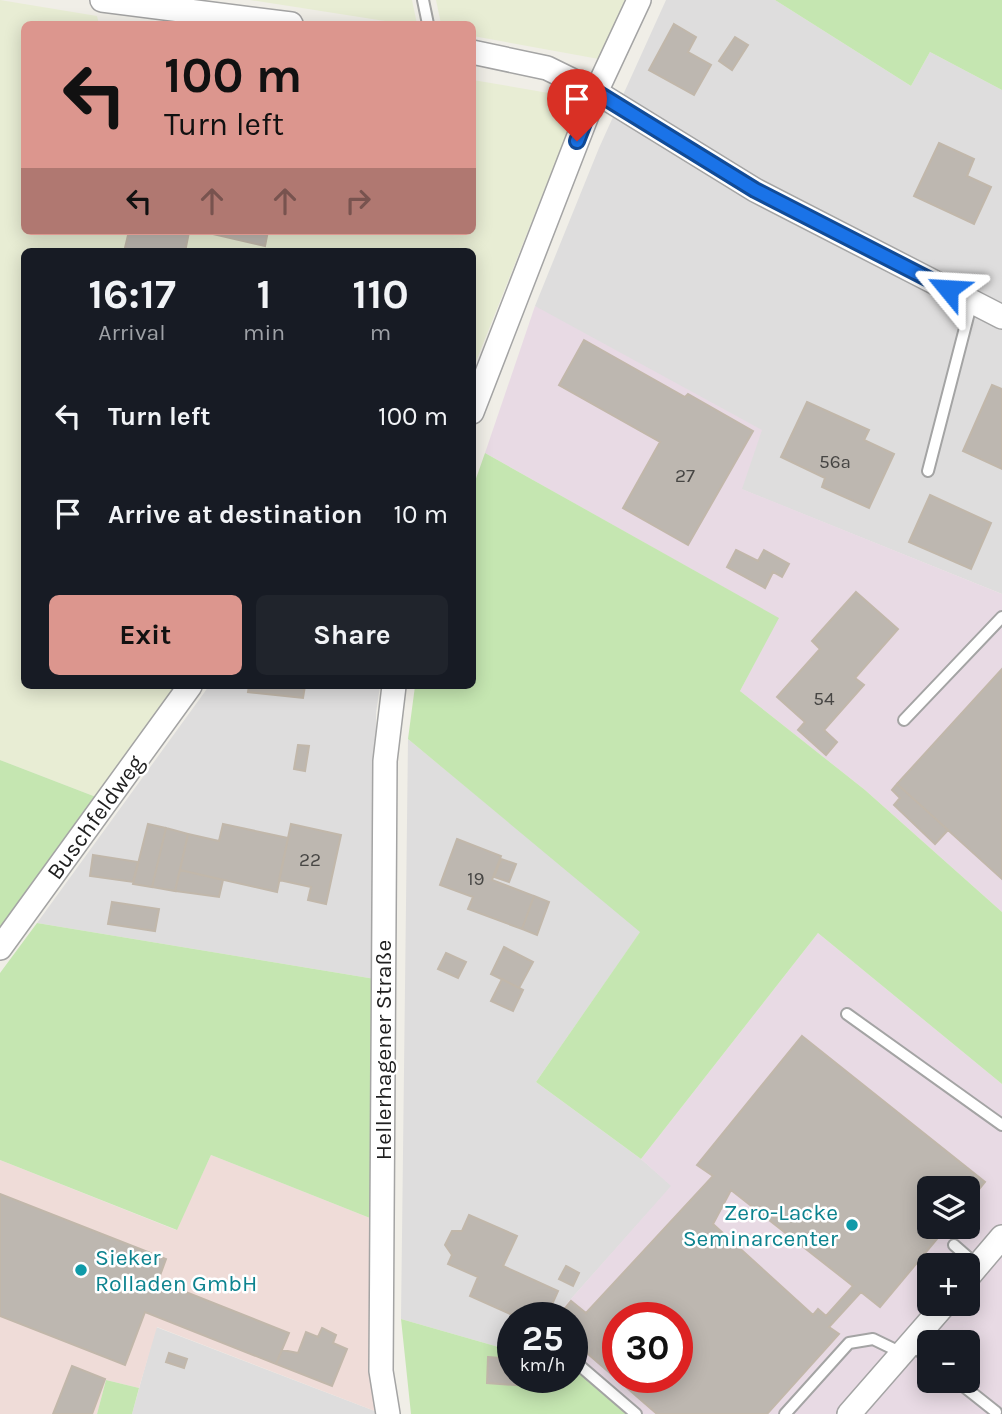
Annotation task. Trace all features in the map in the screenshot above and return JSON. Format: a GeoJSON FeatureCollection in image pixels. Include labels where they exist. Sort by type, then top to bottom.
{"type":"FeatureCollection","features":[{"type":"Feature","properties":{"kind":"street"},"geometry":{"type":"LineString","coordinates":[[102,0],[267,21]]}},
{"type":"Feature","properties":{"kind":"street"},"geometry":{"type":"LineString","coordinates":[[476,402],[596,92],[639,0]]}},
{"type":"Feature","properties":{"kind":"street"},"geometry":{"type":"LineString","coordinates":[[476,53],[547,68],[596,92],[755,190],[1002,317]]}},
{"type":"Feature","properties":{"kind":"street","name":"Buschfeldweg"},"geometry":{"type":"LineString","coordinates":[[0,948],[188,689]]}},
{"type":"Feature","properties":{"kind":"street","name":"Hellerhagener Straße"},"geometry":{"type":"LineString","coordinates":[[388,1414],[382,1371],[385,761],[394,689]]}},
{"type":"Feature","properties":{"kind":"street"},"geometry":{"type":"LineString","coordinates":[[980,1263],[1002,1237]]}},
{"type":"Feature","properties":{"kind":"street"},"geometry":{"type":"LineString","coordinates":[[849,1414],[935,1316]]}},
{"type":"Feature","properties":{"kind":"lane"},"geometry":{"type":"LineString","coordinates":[[423,0],[427,21]]}},
{"type":"Feature","properties":{"kind":"lane"},"geometry":{"type":"LineString","coordinates":[[928,471],[972,301]]}},
{"type":"Feature","properties":{"kind":"lane"},"geometry":{"type":"LineString","coordinates":[[904,720],[1002,617]]}},
{"type":"Feature","properties":{"kind":"lane"},"geometry":{"type":"LineString","coordinates":[[847,1014],[1002,1125]]}},
{"type":"Feature","properties":{"kind":"lane"},"geometry":{"type":"LineString","coordinates":[[954,1245],[960,1253]]}},
{"type":"Feature","properties":{"kind":"lane"},"geometry":{"type":"LineString","coordinates":[[785,1414],[849,1343],[873,1339],[917,1353]]}},
{"type":"Feature","properties":{"kind":"lane"},"geometry":{"type":"LineString","coordinates":[[588,1373],[636,1414]]}},
{"type":"Feature","properties":{"kind":"lane"},"geometry":{"type":"LineString","coordinates":[[973,1393],[997,1411]]}},
{"type":"Feature","properties":{"kind":"shaded area"},"geometry":{"type":"Polygon","coordinates":[[[666,0],[775,0],[911,86],[930,52],[1002,90],[1002,594],[741,489],[535,306],[599,148],[666,0]]]}},
{"type":"Feature","properties":{"kind":"shaded area"},"geometry":{"type":"Polygon","coordinates":[[[535,306],[762,430],[742,489],[1002,594],[1002,912],[865,790],[740,691],[778,618],[485,453],[535,306]]]}},
{"type":"Feature","properties":{"kind":"shaded area"},"geometry":{"type":"Polygon","coordinates":[[[207,689],[380,689],[376,713],[375,979],[37,923],[207,689]]]}},
{"type":"Feature","properties":{"kind":"shaded area"},"geometry":{"type":"Polygon","coordinates":[[[408,739],[641,931],[536,1082],[641,1159],[672,1186],[568,1302],[497,1302],[497,1346],[401,1319],[408,739]]]}},
{"type":"Feature","properties":{"kind":"shaded area"},"geometry":{"type":"Polygon","coordinates":[[[818,933],[1002,1084],[1002,1414],[626,1414],[604,1393],[693,1393],[693,1302],[602,1302],[602,1391],[588,1378],[588,1302],[568,1302],[671,1186],[641,1159],[818,933]]]}},
{"type":"Feature","properties":{"kind":"shaded area"},"geometry":{"type":"Polygon","coordinates":[[[211,1155],[375,1220],[380,1413],[157,1327],[139,1388],[106,1380],[97,1414],[0,1414],[0,1160],[176,1230],[211,1155]]]}},
{"type":"Feature","properties":{"kind":"shaded area"},"geometry":{"type":"Polygon","coordinates":[[[156,1327],[380,1413],[380,1414],[132,1414],[156,1327]]]}},
{"type":"Feature","properties":{"kind":"green space"},"geometry":{"type":"Polygon","coordinates":[[[0,0],[97,16],[98,21],[21,21],[21,235],[476,235],[476,81],[566,96],[575,113],[476,361],[476,248],[21,248],[21,689],[175,689],[96,797],[0,760],[0,0]]]}},
{"type":"Feature","properties":{"kind":"green space"},"geometry":{"type":"Polygon","coordinates":[[[250,0],[412,0],[416,21],[385,21],[250,0]]]}},
{"type":"Feature","properties":{"kind":"green space"},"geometry":{"type":"Polygon","coordinates":[[[436,0],[625,0],[599,59],[476,37],[476,21],[440,21],[436,0]]]}},
{"type":"Feature","properties":{"kind":"green space"},"geometry":{"type":"Polygon","coordinates":[[[775,0],[1002,0],[1002,90],[930,52],[911,86],[775,0]]]}},
{"type":"Feature","properties":{"kind":"green space"},"geometry":{"type":"Polygon","coordinates":[[[485,453],[779,618],[740,691],[865,790],[1002,912],[1002,1084],[818,933],[641,1159],[536,1082],[640,932],[408,739],[415,689],[476,689],[476,478],[485,453]]]}},
{"type":"Feature","properties":{"kind":"green space"},"geometry":{"type":"Polygon","coordinates":[[[0,760],[96,797],[0,930],[0,760]]]}},
{"type":"Feature","properties":{"kind":"green space"},"geometry":{"type":"Polygon","coordinates":[[[37,923],[375,979],[375,1220],[211,1155],[177,1230],[0,1160],[0,973],[37,923]]]}},
{"type":"Feature","properties":{"kind":"green space"},"geometry":{"type":"Polygon","coordinates":[[[401,1319],[497,1346],[497,1393],[588,1393],[588,1378],[626,1414],[411,1414],[401,1319]]]}},
{"type":"Feature","properties":{"kind":"green space"},"geometry":{"type":"Polygon","coordinates":[[[106,1380],[139,1388],[132,1414],[97,1414],[106,1380]]]}},
{"type":"Feature","properties":{"kind":"building"},"geometry":{"type":"Polygon","coordinates":[[[674,24],[696,37],[688,52],[711,65],[694,95],[649,70],[674,24]]]}},
{"type":"Feature","properties":{"kind":"building"},"geometry":{"type":"Polygon","coordinates":[[[735,37],[748,45],[732,70],[719,61],[735,37]]]}},
{"type":"Feature","properties":{"kind":"building"},"geometry":{"type":"Polygon","coordinates":[[[939,143],[974,159],[967,176],[991,187],[974,224],[914,196],[939,143]]]}},
{"type":"Feature","properties":{"kind":"building"},"geometry":{"type":"Polygon","coordinates":[[[128,235],[188,235],[186,248],[125,248],[128,235]]]}},
{"type":"Feature","properties":{"kind":"building"},"geometry":{"type":"Polygon","coordinates":[[[217,235],[267,235],[265,246],[217,235]]]}},
{"type":"Feature","properties":{"kind":"building"},"geometry":{"type":"Polygon","coordinates":[[[584,340],[685,397],[688,394],[753,431],[688,545],[623,508],[660,442],[559,385],[584,340]]]}},
{"type":"Feature","properties":{"kind":"building"},"geometry":{"type":"Polygon","coordinates":[[[992,385],[1002,389],[1002,469],[963,451],[992,385]]]}},
{"type":"Feature","properties":{"kind":"building"},"geometry":{"type":"Polygon","coordinates":[[[807,402],[869,430],[864,440],[894,454],[869,508],[822,487],[825,478],[781,457],[807,402]]]}},
{"type":"Feature","properties":{"kind":"building"},"geometry":{"type":"Polygon","coordinates":[[[930,495],[991,523],[971,569],[909,542],[930,495]]]}},
{"type":"Feature","properties":{"kind":"building"},"geometry":{"type":"Polygon","coordinates":[[[736,550],[758,561],[764,550],[789,564],[782,577],[773,572],[765,588],[727,567],[736,550]]]}},
{"type":"Feature","properties":{"kind":"building"},"geometry":{"type":"Polygon","coordinates":[[[856,592],[898,629],[855,678],[864,685],[824,730],[837,742],[826,755],[798,730],[805,722],[777,697],[820,649],[812,641],[856,592]]]}},
{"type":"Feature","properties":{"kind":"building"},"geometry":{"type":"Polygon","coordinates":[[[1002,669],[1002,879],[897,784],[1002,669]]]}},
{"type":"Feature","properties":{"kind":"building"},"geometry":{"type":"Polygon","coordinates":[[[248,689],[304,689],[303,698],[248,692],[248,689]]]}},
{"type":"Feature","properties":{"kind":"building"},"geometry":{"type":"Polygon","coordinates":[[[298,745],[309,746],[305,771],[294,769],[298,745]]]}},
{"type":"Feature","properties":{"kind":"building"},"geometry":{"type":"Polygon","coordinates":[[[897,784],[948,830],[935,844],[894,805],[900,798],[892,790],[897,784]]]}},
{"type":"Feature","properties":{"kind":"building"},"geometry":{"type":"Polygon","coordinates":[[[148,824],[166,828],[152,887],[133,884],[148,824]]]}},
{"type":"Feature","properties":{"kind":"building"},"geometry":{"type":"Polygon","coordinates":[[[223,824],[288,838],[277,892],[180,870],[188,834],[219,841],[223,824]]]}},
{"type":"Feature","properties":{"kind":"building"},"geometry":{"type":"Polygon","coordinates":[[[291,824],[341,835],[326,904],[308,900],[311,887],[279,880],[291,824]]]}},
{"type":"Feature","properties":{"kind":"building"},"geometry":{"type":"Polygon","coordinates":[[[166,828],[188,834],[175,891],[152,887],[166,828]]]}},
{"type":"Feature","properties":{"kind":"building"},"geometry":{"type":"Polygon","coordinates":[[[457,839],[501,856],[492,880],[534,896],[522,929],[468,909],[473,897],[440,885],[457,839]]]}},
{"type":"Feature","properties":{"kind":"building"},"geometry":{"type":"Polygon","coordinates":[[[93,855],[138,862],[133,882],[90,876],[93,855]]]}},
{"type":"Feature","properties":{"kind":"building"},"geometry":{"type":"Polygon","coordinates":[[[501,859],[516,864],[509,882],[494,877],[501,859]]]}},
{"type":"Feature","properties":{"kind":"building"},"geometry":{"type":"Polygon","coordinates":[[[180,870],[223,880],[219,897],[175,891],[180,870]]]}},
{"type":"Feature","properties":{"kind":"building"},"geometry":{"type":"Polygon","coordinates":[[[534,896],[549,902],[537,935],[522,929],[534,896]]]}},
{"type":"Feature","properties":{"kind":"building"},"geometry":{"type":"Polygon","coordinates":[[[112,902],[159,909],[155,931],[108,924],[112,902]]]}},
{"type":"Feature","properties":{"kind":"building"},"geometry":{"type":"Polygon","coordinates":[[[504,947],[533,962],[519,988],[491,974],[504,947]]]}},
{"type":"Feature","properties":{"kind":"building"},"geometry":{"type":"Polygon","coordinates":[[[446,953],[466,962],[458,978],[438,969],[446,953]]]}},
{"type":"Feature","properties":{"kind":"building"},"geometry":{"type":"Polygon","coordinates":[[[502,979],[523,990],[513,1011],[491,1001],[502,979]]]}},
{"type":"Feature","properties":{"kind":"building","name":"Zero-Lacke Seminarcenter"},"geometry":{"type":"Polygon","coordinates":[[[802,1036],[977,1176],[917,1176],[917,1239],[937,1239],[925,1253],[917,1253],[917,1263],[880,1307],[861,1292],[829,1327],[839,1334],[767,1414],[657,1414],[633,1393],[693,1393],[693,1302],[602,1302],[602,1366],[588,1354],[588,1311],[713,1176],[697,1165],[802,1036]],[[731,1190],[713,1224],[813,1315],[818,1309],[826,1316],[853,1286],[731,1190]]]}},
{"type":"Feature","properties":{"kind":"building","name":"Sieker Rolladen GmbH"},"geometry":{"type":"Polygon","coordinates":[[[0,1194],[166,1259],[158,1281],[289,1333],[276,1364],[145,1312],[125,1365],[0,1316],[0,1194]]]}},
{"type":"Feature","properties":{"kind":"building"},"geometry":{"type":"Polygon","coordinates":[[[469,1215],[517,1236],[503,1266],[558,1291],[553,1302],[497,1302],[497,1308],[470,1296],[478,1277],[448,1264],[452,1255],[445,1245],[452,1231],[462,1231],[469,1215]]]}},
{"type":"Feature","properties":{"kind":"building"},"geometry":{"type":"Polygon","coordinates":[[[566,1266],[579,1273],[573,1286],[559,1279],[566,1266]]]}},
{"type":"Feature","properties":{"kind":"building"},"geometry":{"type":"Polygon","coordinates":[[[322,1328],[336,1335],[333,1343],[347,1349],[332,1386],[276,1364],[282,1350],[298,1353],[306,1332],[318,1337],[322,1328]]]}},
{"type":"Feature","properties":{"kind":"building"},"geometry":{"type":"Polygon","coordinates":[[[169,1353],[187,1359],[184,1368],[166,1362],[169,1353]]]}},
{"type":"Feature","properties":{"kind":"building"},"geometry":{"type":"Polygon","coordinates":[[[488,1357],[497,1358],[497,1384],[487,1383],[488,1357]]]}},
{"type":"Feature","properties":{"kind":"building"},"geometry":{"type":"Polygon","coordinates":[[[72,1366],[105,1379],[92,1414],[53,1414],[72,1366]]]}},
{"type":"Feature","properties":{"kind":"place","name":"Zero-Lacke Seminarcenter"},"geometry":{"type":"Point","coordinates":[852,1225]}},
{"type":"Feature","properties":{"kind":"place","name":"Sieker Rolladen GmbH"},"geometry":{"type":"Point","coordinates":[81,1270]}},
{"type":"Feature","properties":{"kind":"route"},"geometry":{"type":"LineString","coordinates":[[577,141],[596,92],[755,190],[948,289]]}}]}
